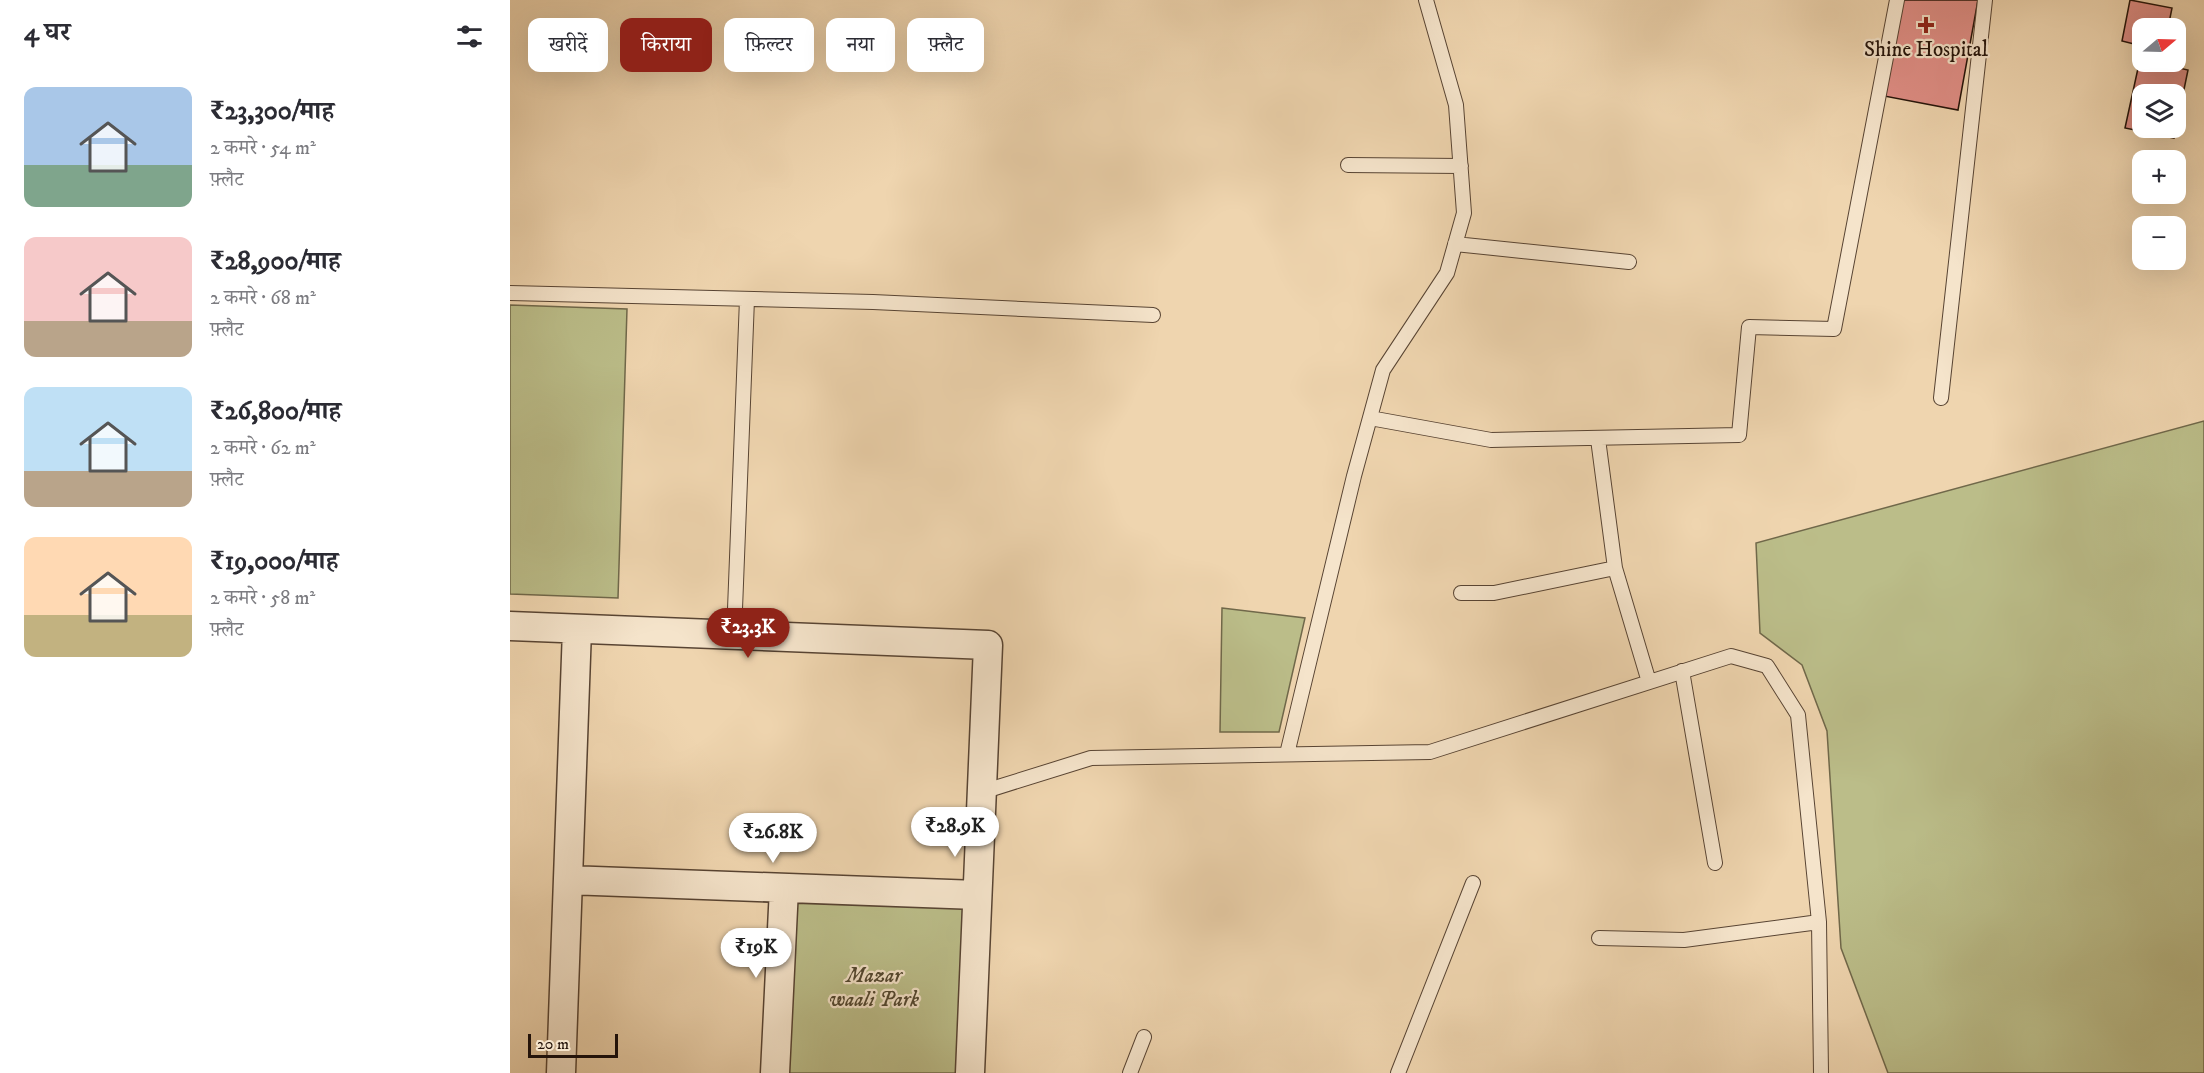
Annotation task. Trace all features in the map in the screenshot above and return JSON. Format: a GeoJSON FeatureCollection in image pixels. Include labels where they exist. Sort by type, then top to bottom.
{"type":"FeatureCollection","features":[{"type":"Feature","properties":{"kind":"street"},"geometry":{"type":"LineString","coordinates":[[510,626],[988,645],[970,1073]]}},
{"type":"Feature","properties":{"kind":"street"},"geometry":{"type":"LineString","coordinates":[[561,1073],[577,629]]}},
{"type":"Feature","properties":{"kind":"street"},"geometry":{"type":"LineString","coordinates":[[568,880],[977,895]]}},
{"type":"Feature","properties":{"kind":"street"},"geometry":{"type":"LineString","coordinates":[[775,1073],[784,888]]}},
{"type":"Feature","properties":{"kind":"lane"},"geometry":{"type":"LineString","coordinates":[[1287,754],[1383,369],[1447,273],[1464,213],[1456,105],[1425,0]]}},
{"type":"Feature","properties":{"kind":"lane"},"geometry":{"type":"LineString","coordinates":[[1370,418],[1491,440],[1739,435],[1749,327],[1834,329],[1898,0]]}},
{"type":"Feature","properties":{"kind":"lane"},"geometry":{"type":"LineString","coordinates":[[1941,398],[1985,0]]}},
{"type":"Feature","properties":{"kind":"lane"},"geometry":{"type":"LineString","coordinates":[[1348,165],[1461,166]]}},
{"type":"Feature","properties":{"kind":"lane"},"geometry":{"type":"LineString","coordinates":[[1455,244],[1629,262]]}},
{"type":"Feature","properties":{"kind":"lane"},"geometry":{"type":"LineString","coordinates":[[510,293],[747,299],[1153,315]]}},
{"type":"Feature","properties":{"kind":"lane"},"geometry":{"type":"LineString","coordinates":[[734,635],[747,299]]}},
{"type":"Feature","properties":{"kind":"lane"},"geometry":{"type":"LineString","coordinates":[[1598,439],[1615,568],[1649,682]]}},
{"type":"Feature","properties":{"kind":"lane"},"geometry":{"type":"LineString","coordinates":[[1461,593],[1494,593],[1615,568]]}},
{"type":"Feature","properties":{"kind":"lane"},"geometry":{"type":"LineString","coordinates":[[981,792],[1091,758],[1430,752],[1731,656],[1767,666],[1798,715],[1819,922],[1821,1073]]}},
{"type":"Feature","properties":{"kind":"lane"},"geometry":{"type":"LineString","coordinates":[[1682,671],[1715,863]]}},
{"type":"Feature","properties":{"kind":"lane"},"geometry":{"type":"LineString","coordinates":[[1398,1073],[1473,883]]}},
{"type":"Feature","properties":{"kind":"lane"},"geometry":{"type":"LineString","coordinates":[[1599,938],[1684,940],[1819,922]]}},
{"type":"Feature","properties":{"kind":"lane"},"geometry":{"type":"LineString","coordinates":[[1130,1073],[1144,1037]]}},
{"type":"Feature","properties":{"kind":"green space"},"geometry":{"type":"Polygon","coordinates":[[[510,305],[627,309],[618,598],[510,594],[510,305]]]}},
{"type":"Feature","properties":{"kind":"green space"},"geometry":{"type":"Polygon","coordinates":[[[2204,421],[2204,1073],[1888,1073],[1841,948],[1827,731],[1802,665],[1760,633],[1756,543],[2204,421]]]}},
{"type":"Feature","properties":{"kind":"green space"},"geometry":{"type":"Polygon","coordinates":[[[1222,608],[1305,618],[1279,732],[1220,732],[1222,608]]]}},
{"type":"Feature","properties":{"kind":"green space","name":"Mazar waali Park"},"geometry":{"type":"Polygon","coordinates":[[[792,896],[967,904],[959,1073],[784,1073],[792,896]]]}},
{"type":"Feature","properties":{"kind":"building"},"geometry":{"type":"Polygon","coordinates":[[[1902,0],[1978,0],[1958,110],[1884,96],[1902,0]]]}},
{"type":"Feature","properties":{"kind":"building"},"geometry":{"type":"Polygon","coordinates":[[[2130,0],[2172,8],[2170,18],[2132,18],[2132,44],[2122,41],[2130,0]]]}},
{"type":"Feature","properties":{"kind":"building"},"geometry":{"type":"Polygon","coordinates":[[[2188,70],[2185,84],[2135,84],[2137,72],[2186,72],[2188,70]]]}},
{"type":"Feature","properties":{"kind":"building"},"geometry":{"type":"Polygon","coordinates":[[[2132,96],[2132,129],[2125,128],[2132,96]]]}},
{"type":"Feature","properties":{"kind":"place","name":"Shine Hospital"},"geometry":{"type":"Point","coordinates":[1926,25]}}]}
